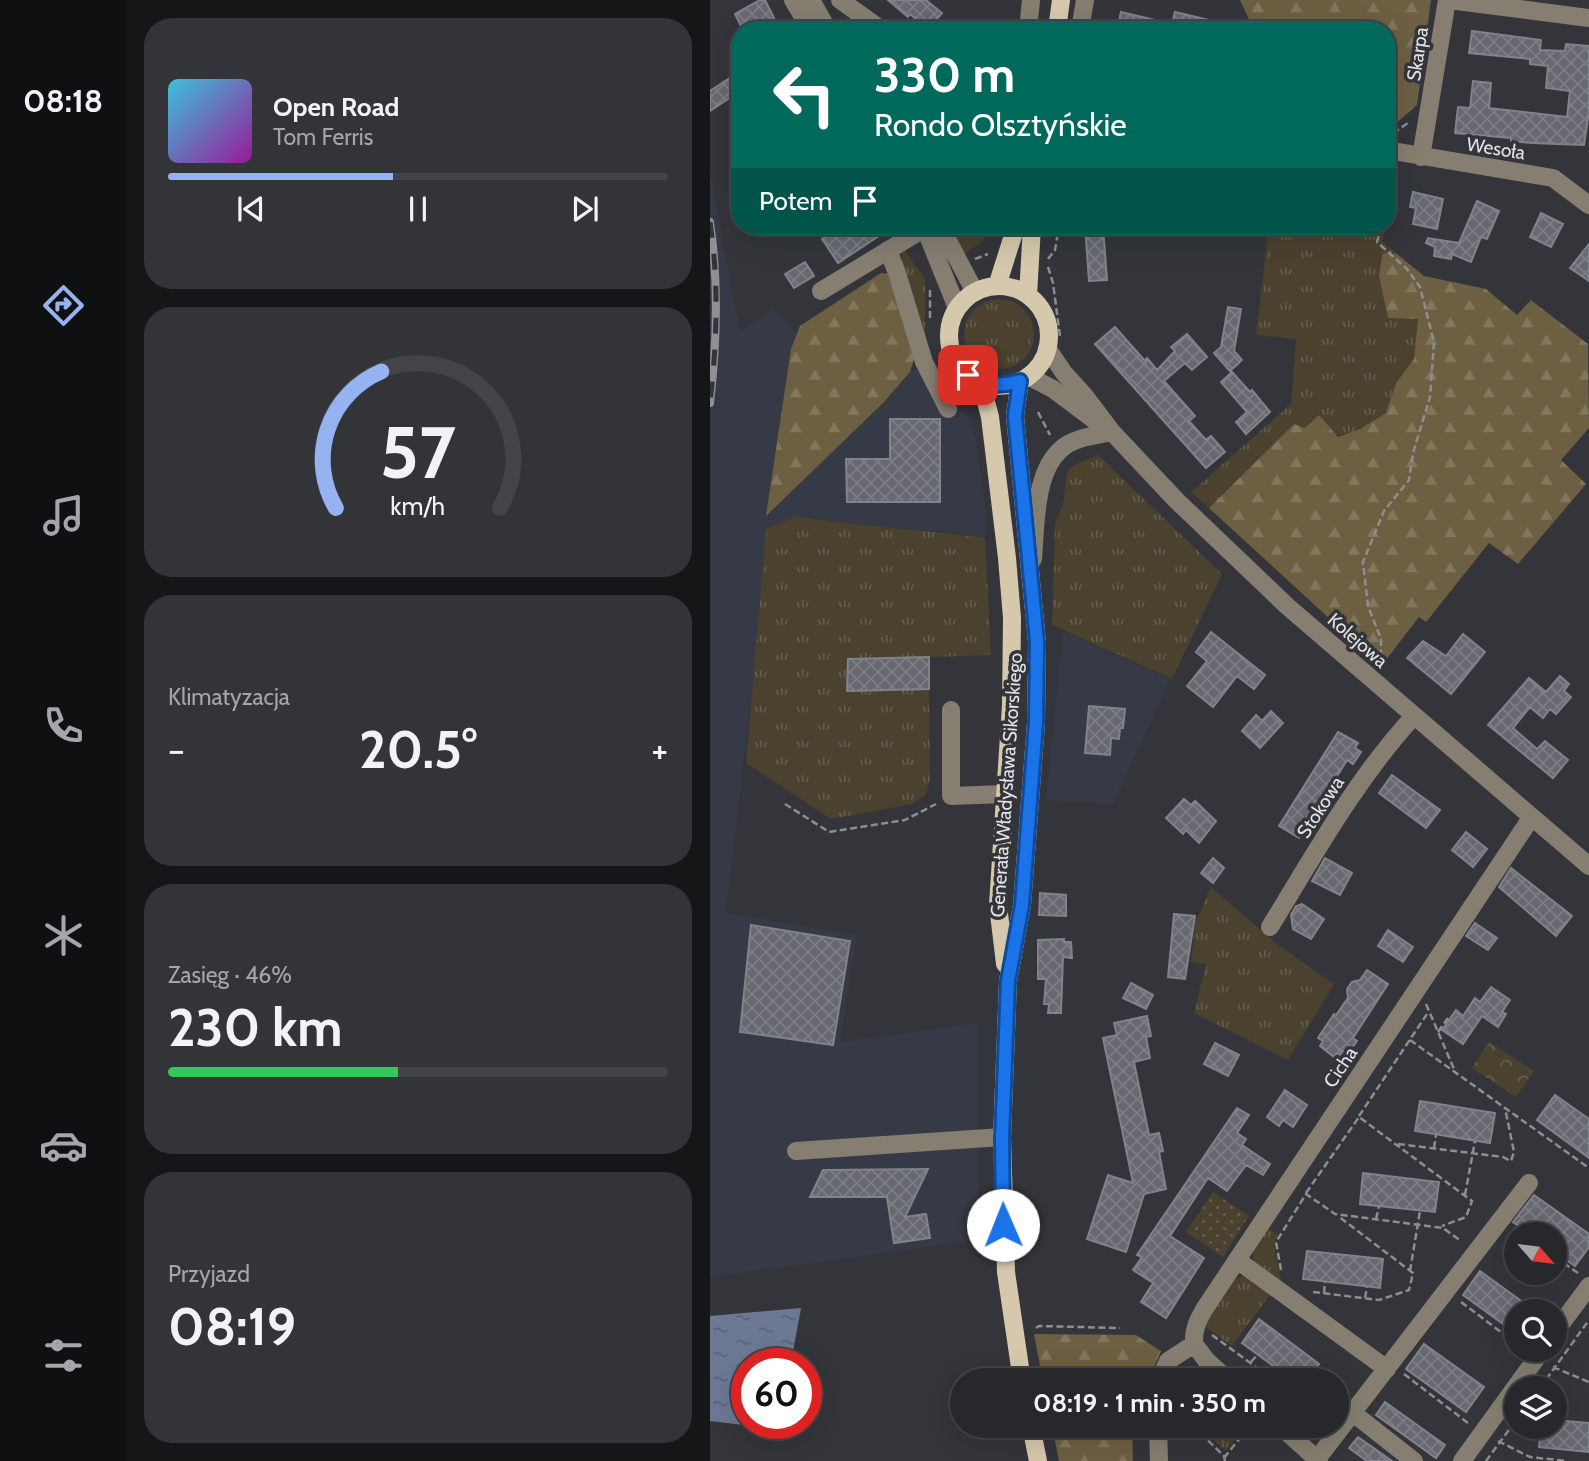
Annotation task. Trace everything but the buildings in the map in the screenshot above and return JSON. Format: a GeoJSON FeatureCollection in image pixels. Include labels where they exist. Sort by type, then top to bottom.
{"type":"FeatureCollection","features":[{"type":"Feature","properties":{"kind":"main road"},"geometry":{"type":"LineString","coordinates":[[1058,21],[1061,0]]}},
{"type":"Feature","properties":{"kind":"main road"},"geometry":{"type":"LineString","coordinates":[[997,286],[1013,235]]}},
{"type":"Feature","properties":{"kind":"main road"},"geometry":{"type":"LineString","coordinates":[[1028,295],[1037,260],[1033,235]]}},
{"type":"Feature","properties":{"kind":"main road"},"geometry":{"type":"LineString","coordinates":[[997,286],[1013,288],[1028,295],[1045,318],[1048,333],[1054,343],[1037,368],[1024,379],[994,386],[981,383],[958,365],[951,351],[949,337],[957,308],[975,292],[997,286]]}},
{"type":"Feature","properties":{"kind":"main road","name":"Generała Władysława Sikorskiego"},"geometry":{"type":"LineString","coordinates":[[1020,1368],[1006,1272],[1002,1138],[1008,981],[1022,905],[1036,723],[1037,642],[1015,416],[1024,379]]}},
{"type":"Feature","properties":{"kind":"main road","name":"Generała Władysława Sikorskiego"},"geometry":{"type":"LineString","coordinates":[[981,383],[990,417],[1012,618],[1011,705],[998,905],[1008,981]]}},
{"type":"Feature","properties":{"kind":"main road"},"geometry":{"type":"LineString","coordinates":[[1033,1438],[1038,1461]]}},
{"type":"Feature","properties":{"kind":"street"},"geometry":{"type":"LineString","coordinates":[[793,0],[806,21]]}},
{"type":"Feature","properties":{"kind":"street"},"geometry":{"type":"LineString","coordinates":[[811,0],[823,21]]}},
{"type":"Feature","properties":{"kind":"street"},"geometry":{"type":"LineString","coordinates":[[840,0],[869,21]]}},
{"type":"Feature","properties":{"kind":"street"},"geometry":{"type":"LineString","coordinates":[[1029,21],[1031,0]]}},
{"type":"Feature","properties":{"kind":"street"},"geometry":{"type":"LineString","coordinates":[[1082,21],[1085,0]]}},
{"type":"Feature","properties":{"kind":"street"},"geometry":{"type":"LineString","coordinates":[[1448,0],[1588,18]]}},
{"type":"Feature","properties":{"kind":"street","name":"Skarpa"},"geometry":{"type":"LineString","coordinates":[[1421,157],[1448,0]]}},
{"type":"Feature","properties":{"kind":"street","name":"Wesoła"},"geometry":{"type":"LineString","coordinates":[[1396,155],[1554,178],[1588,205]]}},
{"type":"Feature","properties":{"kind":"street"},"geometry":{"type":"LineString","coordinates":[[821,291],[914,235]]}},
{"type":"Feature","properties":{"kind":"street"},"geometry":{"type":"LineString","coordinates":[[933,235],[957,308]]}},
{"type":"Feature","properties":{"kind":"street"},"geometry":{"type":"LineString","coordinates":[[937,235],[961,264],[975,292]]}},
{"type":"Feature","properties":{"kind":"street"},"geometry":{"type":"LineString","coordinates":[[888,250],[924,362],[948,409]]}},
{"type":"Feature","properties":{"kind":"street","name":"Kolejowa"},"geometry":{"type":"LineString","coordinates":[[1054,343],[1064,373],[1112,432],[1176,500],[1287,606],[1588,865]]}},
{"type":"Feature","properties":{"kind":"street","name":"Kolejowa"},"geometry":{"type":"LineString","coordinates":[[1024,379],[1053,389],[1112,432]]}},
{"type":"Feature","properties":{"kind":"street"},"geometry":{"type":"LineString","coordinates":[[1031,569],[1041,482],[1047,467],[1065,446],[1076,440],[1112,432]]}},
{"type":"Feature","properties":{"kind":"street"},"geometry":{"type":"LineString","coordinates":[[951,710],[951,796],[1005,794]]}},
{"type":"Feature","properties":{"kind":"street","name":"Stokowa"},"geometry":{"type":"LineString","coordinates":[[1270,927],[1350,797],[1394,737],[1414,716]]}},
{"type":"Feature","properties":{"kind":"street","name":"Cicha"},"geometry":{"type":"LineString","coordinates":[[1199,1336],[1194,1334],[1197,1322],[1531,818]]}},
{"type":"Feature","properties":{"kind":"street"},"geometry":{"type":"LineString","coordinates":[[796,1151],[1002,1138]]}},
{"type":"Feature","properties":{"kind":"street"},"geometry":{"type":"LineString","coordinates":[[1293,1438],[1318,1460],[1529,1183]]}},
{"type":"Feature","properties":{"kind":"street"},"geometry":{"type":"LineString","coordinates":[[1237,1260],[1389,1367]]}},
{"type":"Feature","properties":{"kind":"street"},"geometry":{"type":"LineString","coordinates":[[1567,1310],[1583,1280]]}},
{"type":"Feature","properties":{"kind":"street"},"geometry":{"type":"LineString","coordinates":[[1165,1368],[1168,1361],[1199,1336],[1206,1360],[1215,1368]]}},
{"type":"Feature","properties":{"kind":"street"},"geometry":{"type":"LineString","coordinates":[[1462,1461],[1534,1362]]}},
{"type":"Feature","properties":{"kind":"street"},"geometry":{"type":"LineString","coordinates":[[1353,1413],[1414,1461]]}},
{"type":"Feature","properties":{"kind":"street"},"geometry":{"type":"LineString","coordinates":[[1158,1438],[1159,1461]]}},
{"type":"Feature","properties":{"kind":"path"},"geometry":{"type":"LineString","coordinates":[[1054,343],[1053,283],[1037,260],[1051,258],[1058,235]]}},
{"type":"Feature","properties":{"kind":"path"},"geometry":{"type":"LineString","coordinates":[[1379,235],[1377,243],[1407,268],[1420,287],[1434,342],[1430,397],[1413,453],[1409,480],[1384,512],[1363,562],[1368,606],[1381,639],[1380,671]]}},
{"type":"Feature","properties":{"kind":"path"},"geometry":{"type":"LineString","coordinates":[[961,264],[1001,251],[1007,253]]}},
{"type":"Feature","properties":{"kind":"path"},"geometry":{"type":"LineString","coordinates":[[930,321],[930,285],[932,279],[943,272]]}},
{"type":"Feature","properties":{"kind":"path"},"geometry":{"type":"LineString","coordinates":[[1015,416],[1042,410],[1053,389]]}},
{"type":"Feature","properties":{"kind":"path"},"geometry":{"type":"LineString","coordinates":[[785,804],[829,832],[905,820],[951,796]]}},
{"type":"Feature","properties":{"kind":"path"},"geometry":{"type":"LineString","coordinates":[[1419,987],[1455,1072]]}},
{"type":"Feature","properties":{"kind":"path"},"geometry":{"type":"LineString","coordinates":[[1282,1274],[1276,1242],[1429,1011]]}},
{"type":"Feature","properties":{"kind":"path"},"geometry":{"type":"LineString","coordinates":[[1438,1032],[1448,1018]]}},
{"type":"Feature","properties":{"kind":"path"},"geometry":{"type":"LineString","coordinates":[[1410,1040],[1588,1168]]}},
{"type":"Feature","properties":{"kind":"path"},"geometry":{"type":"LineString","coordinates":[[1395,1143],[1503,1157],[1511,1161],[1514,1152],[1505,1108]]}},
{"type":"Feature","properties":{"kind":"path"},"geometry":{"type":"LineString","coordinates":[[1359,1117],[1472,1200],[1466,1217],[1439,1227]]}},
{"type":"Feature","properties":{"kind":"path"},"geometry":{"type":"LineString","coordinates":[[1434,1148],[1436,1135]]}},
{"type":"Feature","properties":{"kind":"path"},"geometry":{"type":"LineString","coordinates":[[1465,1195],[1475,1141]]}},
{"type":"Feature","properties":{"kind":"path"},"geometry":{"type":"LineString","coordinates":[[1306,1194],[1413,1273],[1409,1290],[1379,1300],[1312,1292]]}},
{"type":"Feature","properties":{"kind":"path"},"geometry":{"type":"LineString","coordinates":[[1376,1219],[1379,1206]]}},
{"type":"Feature","properties":{"kind":"path"},"geometry":{"type":"LineString","coordinates":[[1410,1271],[1420,1211]]}},
{"type":"Feature","properties":{"kind":"path"},"geometry":{"type":"LineString","coordinates":[[1335,1214],[1443,1228],[1477,1252]]}},
{"type":"Feature","properties":{"kind":"path"},"geometry":{"type":"LineString","coordinates":[[1568,1268],[1583,1280]]}},
{"type":"Feature","properties":{"kind":"path"},"geometry":{"type":"LineString","coordinates":[[1324,1293],[1325,1282]]}},
{"type":"Feature","properties":{"kind":"path"},"geometry":{"type":"LineString","coordinates":[[1365,1298],[1367,1287]]}},
{"type":"Feature","properties":{"kind":"path"},"geometry":{"type":"LineString","coordinates":[[1446,1292],[1504,1334]]}},
{"type":"Feature","properties":{"kind":"path"},"geometry":{"type":"LineString","coordinates":[[1548,1376],[1588,1320]]}},
{"type":"Feature","properties":{"kind":"path"},"geometry":{"type":"LineString","coordinates":[[1036,1328],[1120,1328]]}},
{"type":"Feature","properties":{"kind":"path"},"geometry":{"type":"LineString","coordinates":[[1199,1336],[1258,1368]]}},
{"type":"Feature","properties":{"kind":"path"},"geometry":{"type":"LineString","coordinates":[[1251,1363],[1258,1354]]}},
{"type":"Feature","properties":{"kind":"path"},"geometry":{"type":"LineString","coordinates":[[1389,1367],[1482,1434],[1530,1457],[1568,1461]]}},
{"type":"Feature","properties":{"kind":"path"},"geometry":{"type":"LineString","coordinates":[[1554,1368],[1588,1382]]}},
{"type":"Feature","properties":{"kind":"path"},"geometry":{"type":"LineString","coordinates":[[1486,1461],[1504,1437]]}},
{"type":"Feature","properties":{"kind":"path"},"geometry":{"type":"LineString","coordinates":[[1204,1438],[1225,1460],[1241,1438]]}},
{"type":"Feature","properties":{"kind":"shaded area"},"geometry":{"type":"Polygon","coordinates":[[[710,173],[740,331],[774,309],[800,337],[773,508],[883,403],[910,372],[931,366],[970,421],[976,442],[987,518],[985,538],[938,531],[845,525],[796,516],[771,527],[726,913],[857,935],[840,1042],[979,1023],[978,1240],[710,1277],[710,173]]]}},
{"type":"Feature","properties":{"kind":"shaded area"},"geometry":{"type":"Polygon","coordinates":[[[1063,631],[1170,679],[1113,804],[1046,800],[1063,631]]]}},
{"type":"Feature","properties":{"kind":"green space"},"geometry":{"type":"Polygon","coordinates":[[[1240,0],[1431,0],[1417,105],[1396,123],[1396,21],[1250,21],[1240,0]]]}},
{"type":"Feature","properties":{"kind":"green space"},"geometry":{"type":"Polygon","coordinates":[[[953,235],[985,235],[984,240],[961,256],[953,235]]]}},
{"type":"Feature","properties":{"kind":"green space"},"geometry":{"type":"Polygon","coordinates":[[[1268,235],[1384,235],[1382,241],[1397,254],[1381,254],[1379,276],[1388,318],[1418,318],[1414,359],[1396,383],[1386,413],[1361,428],[1342,435],[1322,433],[1294,424],[1209,508],[1191,492],[1291,404],[1296,339],[1256,335],[1268,235]]]}},
{"type":"Feature","properties":{"kind":"green space"},"geometry":{"type":"Polygon","coordinates":[[[905,251],[925,279],[925,335],[921,336],[902,264],[902,252],[905,251]]]}},
{"type":"Feature","properties":{"kind":"green space"},"geometry":{"type":"Polygon","coordinates":[[[1382,254],[1397,254],[1424,276],[1486,289],[1517,315],[1531,300],[1588,344],[1589,428],[1561,460],[1586,484],[1518,564],[1489,543],[1426,622],[1419,617],[1381,666],[1209,508],[1294,424],[1305,428],[1319,415],[1338,437],[1360,429],[1386,413],[1396,383],[1414,359],[1418,319],[1388,318],[1379,276],[1382,254]]]}},
{"type":"Feature","properties":{"kind":"green space"},"geometry":{"type":"Polygon","coordinates":[[[881,273],[890,274],[915,356],[910,372],[883,403],[766,516],[791,349],[800,326],[881,273]]]}},
{"type":"Feature","properties":{"kind":"green space"},"geometry":{"type":"Polygon","coordinates":[[[992,299],[1006,299],[1019,305],[1028,314],[1034,334],[1032,347],[1024,359],[1006,369],[992,369],[979,363],[970,354],[964,341],[964,327],[970,314],[979,305],[992,299]]]}},
{"type":"Feature","properties":{"kind":"green space"},"geometry":{"type":"Polygon","coordinates":[[[1098,455],[1222,574],[1172,679],[1052,625],[1055,523],[1063,505],[1067,471],[1098,455]]]}},
{"type":"Feature","properties":{"kind":"green space"},"geometry":{"type":"Polygon","coordinates":[[[796,516],[985,538],[991,655],[848,660],[848,691],[929,689],[930,779],[926,795],[912,804],[831,819],[746,763],[766,529],[796,516]]]}},
{"type":"Feature","properties":{"kind":"green space"},"geometry":{"type":"Polygon","coordinates":[[[1211,887],[1277,944],[1334,984],[1288,1060],[1194,1013],[1206,964],[1191,962],[1195,923],[1211,887]]]}},
{"type":"Feature","properties":{"kind":"green space"},"geometry":{"type":"Polygon","coordinates":[[[1489,1042],[1534,1071],[1516,1097],[1472,1068],[1489,1042]]]}},
{"type":"Feature","properties":{"kind":"green space"},"geometry":{"type":"Polygon","coordinates":[[[1213,1192],[1249,1216],[1223,1257],[1186,1232],[1213,1192]]]}},
{"type":"Feature","properties":{"kind":"green space"},"geometry":{"type":"Polygon","coordinates":[[[1266,1227],[1278,1235],[1274,1244],[1282,1286],[1257,1267],[1254,1261],[1254,1248],[1266,1227]]]}},
{"type":"Feature","properties":{"kind":"green space"},"geometry":{"type":"Polygon","coordinates":[[[1245,1276],[1272,1292],[1232,1346],[1203,1325],[1231,1279],[1245,1276]]]}},
{"type":"Feature","properties":{"kind":"green space"},"geometry":{"type":"Polygon","coordinates":[[[1034,1334],[1136,1335],[1161,1351],[1154,1368],[1041,1368],[1034,1334]]]}},
{"type":"Feature","properties":{"kind":"green space"},"geometry":{"type":"Polygon","coordinates":[[[1054,1438],[1132,1438],[1133,1461],[1059,1461],[1054,1438]]]}},
{"type":"Feature","properties":{"kind":"green space"},"geometry":{"type":"Polygon","coordinates":[[[1212,1438],[1236,1438],[1226,1451],[1212,1438]]]}},
{"type":"Feature","properties":{"kind":"water"},"geometry":{"type":"Polygon","coordinates":[[[801,1308],[794,1348],[731,1348],[731,1424],[710,1421],[710,1316],[801,1308]]]}},
{"type":"Feature","properties":{"kind":"railway"},"geometry":{"type":"LineString","coordinates":[[710,222],[716,312],[710,403]]}},
{"type":"Feature","properties":{"kind":"route"},"geometry":{"type":"LineString","coordinates":[[968,375],[981,383],[994,386],[1020,381],[1015,416],[1037,642],[1036,723],[1022,905],[1008,981],[1002,1138],[1003,1225]]}}]}
